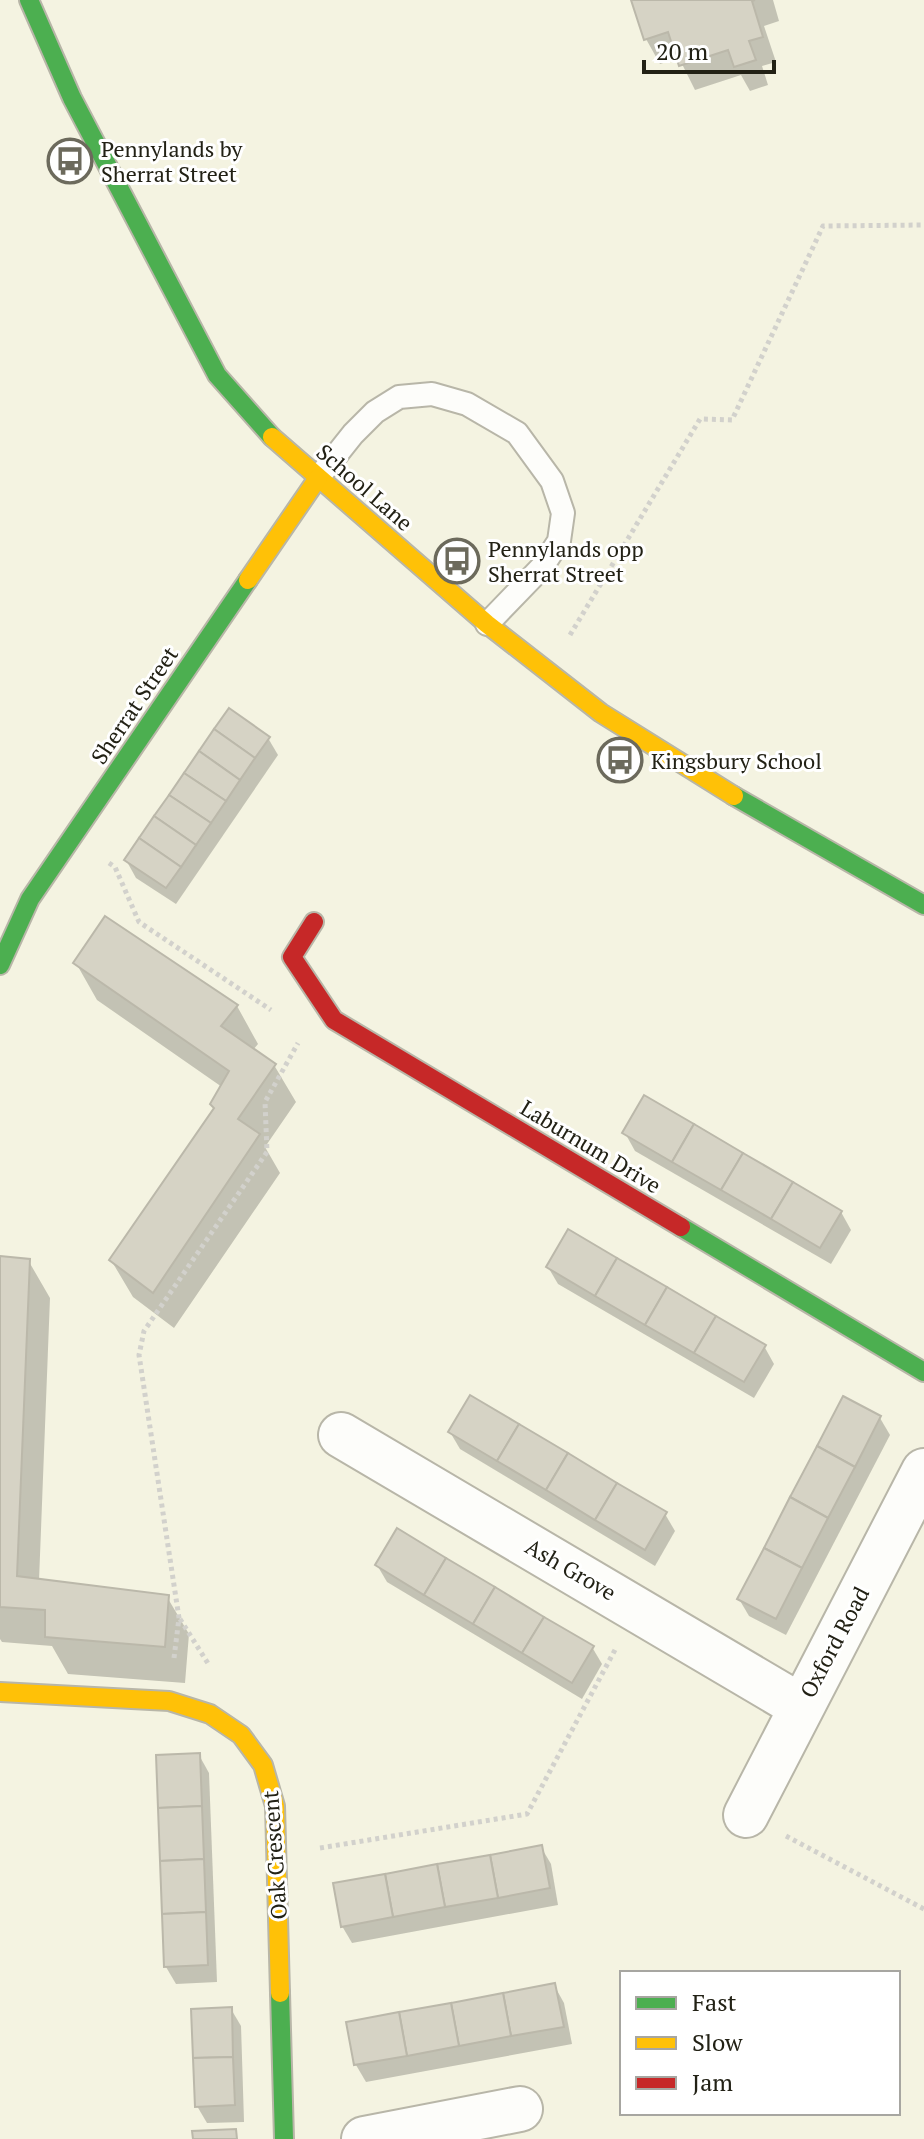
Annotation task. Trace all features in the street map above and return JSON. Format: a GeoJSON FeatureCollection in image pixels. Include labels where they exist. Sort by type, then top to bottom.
{"type":"FeatureCollection","features":[{"type":"Feature","properties":{"kind":"street","name":"School Lane"},"geometry":{"type":"LineString","coordinates":[[29,0],[72,98],[182,312],[217,375],[264,430],[487,624],[601,713],[730,794],[924,905]]}},
{"type":"Feature","properties":{"kind":"street","name":"Sherrat Street"},"geometry":{"type":"LineString","coordinates":[[0,965],[30,899],[318,478]]}},
{"type":"Feature","properties":{"kind":"street","name":"Laburnum Drive"},"geometry":{"type":"LineString","coordinates":[[314,922],[292,957],[334,1020],[924,1372]]}},
{"type":"Feature","properties":{"kind":"street","name":"Ash Grove"},"geometry":{"type":"LineString","coordinates":[[341,1435],[800,1706]]}},
{"type":"Feature","properties":{"kind":"street","name":"Oxford Road"},"geometry":{"type":"LineString","coordinates":[[746,1815],[924,1471]]}},
{"type":"Feature","properties":{"kind":"street","name":"Oak Crescent"},"geometry":{"type":"LineString","coordinates":[[0,1692],[169,1701],[192,1706],[212,1713],[234,1727],[262,1762],[275,1806],[284,2139]]}},
{"type":"Feature","properties":{"kind":"street"},"geometry":{"type":"LineString","coordinates":[[364,2139],[520,2109]]}},
{"type":"Feature","properties":{"kind":"lane"},"geometry":{"type":"LineString","coordinates":[[318,478],[368,419],[399,397],[432,394],[467,404],[517,433],[552,481],[563,513],[559,541],[542,567],[487,624]]}},
{"type":"Feature","properties":{"kind":"path"},"geometry":{"type":"LineString","coordinates":[[547,673],[700,419],[732,420],[823,226],[924,225]]}},
{"type":"Feature","properties":{"kind":"path"},"geometry":{"type":"LineString","coordinates":[[72,838],[115,867],[139,922],[305,1032]]}},
{"type":"Feature","properties":{"kind":"path"},"geometry":{"type":"LineString","coordinates":[[169,1701],[179,1618],[139,1355],[144,1331],[267,1152],[265,1102],[305,1032],[334,1020]]}},
{"type":"Feature","properties":{"kind":"path"},"geometry":{"type":"LineString","coordinates":[[277,1855],[527,1814],[638,1608]]}},
{"type":"Feature","properties":{"kind":"path"},"geometry":{"type":"LineString","coordinates":[[746,1815],[924,1909]]}},
{"type":"Feature","properties":{"kind":"building"},"geometry":{"type":"Polygon","coordinates":[[[631,0],[755,0],[752,1],[763,37],[749,41],[756,60],[734,67],[728,50],[679,66],[668,32],[644,40],[631,0]]]}},
{"type":"Feature","properties":{"kind":"building"},"geometry":{"type":"Polygon","coordinates":[[[229,708],[270,737],[255,758],[214,729],[229,708]]]}},
{"type":"Feature","properties":{"kind":"building"},"geometry":{"type":"Polygon","coordinates":[[[214,729],[255,758],[240,780],[199,751],[214,729]]]}},
{"type":"Feature","properties":{"kind":"building"},"geometry":{"type":"Polygon","coordinates":[[[199,751],[240,780],[226,801],[184,773],[199,751]]]}},
{"type":"Feature","properties":{"kind":"building"},"geometry":{"type":"Polygon","coordinates":[[[184,773],[226,801],[211,823],[169,795],[184,773]]]}},
{"type":"Feature","properties":{"kind":"building"},"geometry":{"type":"Polygon","coordinates":[[[169,795],[211,823],[196,845],[154,816],[169,795]]]}},
{"type":"Feature","properties":{"kind":"building"},"geometry":{"type":"Polygon","coordinates":[[[154,816],[196,845],[181,867],[139,838],[154,816]]]}},
{"type":"Feature","properties":{"kind":"building"},"geometry":{"type":"Polygon","coordinates":[[[139,838],[181,867],[166,888],[124,860],[139,838]]]}},
{"type":"Feature","properties":{"kind":"building"},"geometry":{"type":"Polygon","coordinates":[[[105,916],[238,1005],[221,1026],[276,1064],[238,1119],[260,1134],[153,1293],[109,1260],[214,1108],[210,1104],[229,1071],[73,963],[105,916]]]}},
{"type":"Feature","properties":{"kind":"building"},"geometry":{"type":"Polygon","coordinates":[[[644,1095],[694,1124],[672,1162],[622,1133],[644,1095]]]}},
{"type":"Feature","properties":{"kind":"building"},"geometry":{"type":"Polygon","coordinates":[[[694,1124],[743,1153],[721,1190],[672,1162],[694,1124]]]}},
{"type":"Feature","properties":{"kind":"building"},"geometry":{"type":"Polygon","coordinates":[[[743,1153],[793,1182],[771,1219],[721,1190],[743,1153]]]}},
{"type":"Feature","properties":{"kind":"building"},"geometry":{"type":"Polygon","coordinates":[[[793,1182],[842,1211],[820,1248],[771,1219],[793,1182]]]}},
{"type":"Feature","properties":{"kind":"building"},"geometry":{"type":"Polygon","coordinates":[[[568,1229],[617,1258],[595,1296],[546,1267],[568,1229]]]}},
{"type":"Feature","properties":{"kind":"building"},"geometry":{"type":"Polygon","coordinates":[[[0,1256],[30,1259],[17,1576],[169,1595],[165,1647],[45,1637],[45,1610],[0,1607],[0,1256]]]}},
{"type":"Feature","properties":{"kind":"building"},"geometry":{"type":"Polygon","coordinates":[[[617,1258],[667,1287],[645,1325],[595,1296],[617,1258]]]}},
{"type":"Feature","properties":{"kind":"building"},"geometry":{"type":"Polygon","coordinates":[[[667,1287],[716,1316],[694,1353],[645,1325],[667,1287]]]}},
{"type":"Feature","properties":{"kind":"building"},"geometry":{"type":"Polygon","coordinates":[[[716,1316],[766,1345],[744,1382],[694,1353],[716,1316]]]}},
{"type":"Feature","properties":{"kind":"building"},"geometry":{"type":"Polygon","coordinates":[[[470,1395],[519,1424],[497,1461],[448,1432],[470,1395]]]}},
{"type":"Feature","properties":{"kind":"building"},"geometry":{"type":"Polygon","coordinates":[[[843,1396],[881,1416],[855,1467],[817,1446],[843,1396]]]}},
{"type":"Feature","properties":{"kind":"building"},"geometry":{"type":"Polygon","coordinates":[[[519,1424],[568,1453],[546,1490],[497,1461],[519,1424]]]}},
{"type":"Feature","properties":{"kind":"building"},"geometry":{"type":"Polygon","coordinates":[[[817,1446],[855,1467],[828,1518],[790,1497],[817,1446]]]}},
{"type":"Feature","properties":{"kind":"building"},"geometry":{"type":"Polygon","coordinates":[[[568,1453],[617,1483],[595,1520],[546,1490],[568,1453]]]}},
{"type":"Feature","properties":{"kind":"building"},"geometry":{"type":"Polygon","coordinates":[[[617,1483],[667,1512],[645,1550],[595,1520],[617,1483]]]}},
{"type":"Feature","properties":{"kind":"building"},"geometry":{"type":"Polygon","coordinates":[[[790,1497],[828,1518],[802,1568],[764,1548],[790,1497]]]}},
{"type":"Feature","properties":{"kind":"building"},"geometry":{"type":"Polygon","coordinates":[[[397,1528],[446,1558],[424,1595],[375,1565],[397,1528]]]}},
{"type":"Feature","properties":{"kind":"building"},"geometry":{"type":"Polygon","coordinates":[[[764,1548],[802,1568],[776,1619],[737,1599],[764,1548]]]}},
{"type":"Feature","properties":{"kind":"building"},"geometry":{"type":"Polygon","coordinates":[[[446,1558],[495,1587],[473,1624],[424,1595],[446,1558]]]}},
{"type":"Feature","properties":{"kind":"building"},"geometry":{"type":"Polygon","coordinates":[[[495,1587],[544,1617],[522,1653],[473,1624],[495,1587]]]}},
{"type":"Feature","properties":{"kind":"building"},"geometry":{"type":"Polygon","coordinates":[[[544,1617],[594,1646],[572,1683],[522,1653],[544,1617]]]}},
{"type":"Feature","properties":{"kind":"building"},"geometry":{"type":"Polygon","coordinates":[[[200,1753],[202,1806],[158,1808],[156,1755],[200,1753]]]}},
{"type":"Feature","properties":{"kind":"building"},"geometry":{"type":"Polygon","coordinates":[[[202,1806],[204,1859],[160,1861],[158,1808],[202,1806]]]}},
{"type":"Feature","properties":{"kind":"building"},"geometry":{"type":"Polygon","coordinates":[[[542,1845],[550,1888],[498,1898],[490,1855],[542,1845]]]}},
{"type":"Feature","properties":{"kind":"building"},"geometry":{"type":"Polygon","coordinates":[[[490,1855],[498,1898],[445,1907],[437,1864],[490,1855]]]}},
{"type":"Feature","properties":{"kind":"building"},"geometry":{"type":"Polygon","coordinates":[[[204,1859],[206,1912],[162,1914],[160,1861],[204,1859]]]}},
{"type":"Feature","properties":{"kind":"building"},"geometry":{"type":"Polygon","coordinates":[[[437,1864],[445,1907],[393,1917],[385,1874],[437,1864]]]}},
{"type":"Feature","properties":{"kind":"building"},"geometry":{"type":"Polygon","coordinates":[[[385,1874],[393,1917],[341,1927],[333,1883],[385,1874]]]}},
{"type":"Feature","properties":{"kind":"building"},"geometry":{"type":"Polygon","coordinates":[[[206,1912],[208,1965],[164,1967],[162,1914],[206,1912]]]}},
{"type":"Feature","properties":{"kind":"building"},"geometry":{"type":"Polygon","coordinates":[[[555,1983],[564,2027],[511,2036],[503,1993],[555,1983]]]}},
{"type":"Feature","properties":{"kind":"building"},"geometry":{"type":"Polygon","coordinates":[[[503,1993],[511,2036],[459,2046],[451,2003],[503,1993]]]}},
{"type":"Feature","properties":{"kind":"building"},"geometry":{"type":"Polygon","coordinates":[[[451,2003],[459,2046],[407,2056],[399,2012],[451,2003]]]}},
{"type":"Feature","properties":{"kind":"building"},"geometry":{"type":"Polygon","coordinates":[[[232,2007],[233,2057],[193,2058],[191,2009],[232,2007]]]}},
{"type":"Feature","properties":{"kind":"building"},"geometry":{"type":"Polygon","coordinates":[[[399,2012],[407,2056],[354,2065],[346,2022],[399,2012]]]}},
{"type":"Feature","properties":{"kind":"building"},"geometry":{"type":"Polygon","coordinates":[[[233,2057],[235,2105],[195,2107],[193,2058],[233,2057]]]}},
{"type":"Feature","properties":{"kind":"building"},"geometry":{"type":"Polygon","coordinates":[[[236,2129],[237,2139],[193,2139],[192,2131],[236,2129]]]}},
{"type":"Feature","properties":{"kind":"traffic: fast"},"geometry":{"type":"LineString","coordinates":[[29,0],[72,98],[217,375],[272,437]]}},
{"type":"Feature","properties":{"kind":"traffic: fast"},"geometry":{"type":"LineString","coordinates":[[0,965],[30,899],[248,580]]}},
{"type":"Feature","properties":{"kind":"traffic: fast"},"geometry":{"type":"LineString","coordinates":[[734,796],[924,905]]}},
{"type":"Feature","properties":{"kind":"traffic: fast"},"geometry":{"type":"LineString","coordinates":[[681,1227],[924,1372]]}},
{"type":"Feature","properties":{"kind":"traffic: fast"},"geometry":{"type":"LineString","coordinates":[[280,1993],[284,2139]]}},
{"type":"Feature","properties":{"kind":"traffic: slow"},"geometry":{"type":"LineString","coordinates":[[272,437],[487,624],[601,713],[734,796]]}},
{"type":"Feature","properties":{"kind":"traffic: slow"},"geometry":{"type":"LineString","coordinates":[[248,580],[318,478]]}},
{"type":"Feature","properties":{"kind":"traffic: slow"},"geometry":{"type":"LineString","coordinates":[[0,1692],[169,1701],[210,1714],[241,1735],[263,1765],[275,1806],[280,1993]]}},
{"type":"Feature","properties":{"kind":"traffic: jam"},"geometry":{"type":"LineString","coordinates":[[314,922],[292,957],[334,1020],[681,1227]]}},
{"type":"Feature","properties":{"kind":"place","name":"Pennylands by Sherrat Street"},"geometry":{"type":"Point","coordinates":[70,161]}},
{"type":"Feature","properties":{"kind":"place","name":"Pennylands opp Sherrat Street"},"geometry":{"type":"Point","coordinates":[457,561]}},
{"type":"Feature","properties":{"kind":"place","name":"Kingsbury School"},"geometry":{"type":"Point","coordinates":[620,760]}}]}
